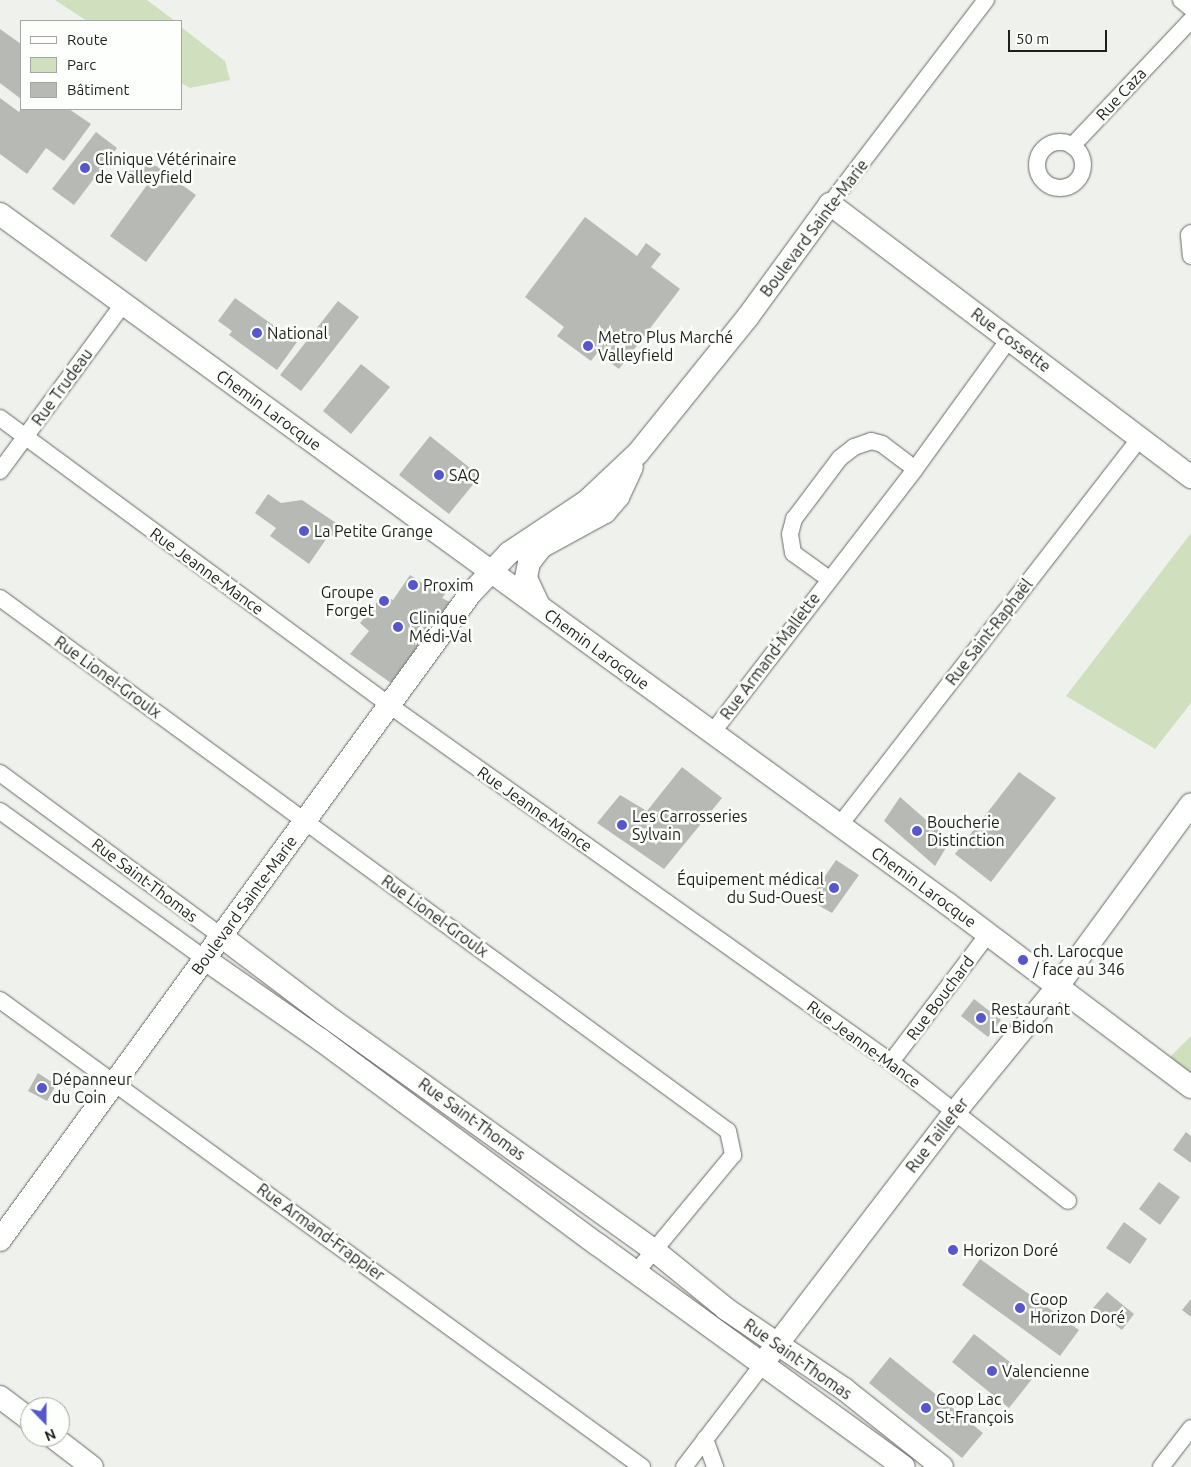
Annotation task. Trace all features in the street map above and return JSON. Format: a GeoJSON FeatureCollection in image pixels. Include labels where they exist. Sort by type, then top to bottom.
{"type":"FeatureCollection","features":[{"type":"Feature","properties":{"kind":"street","name":"Boulevard Sainte-Marie"},"geometry":{"type":"LineString","coordinates":[[0,1240],[470,594],[509,553],[587,501],[638,453],[747,318],[830,204],[986,0]]}},
{"type":"Feature","properties":{"kind":"street"},"geometry":{"type":"LineString","coordinates":[[1181,0],[1191,8]]}},
{"type":"Feature","properties":{"kind":"street","name":"Rue Caza"},"geometry":{"type":"LineString","coordinates":[[1072,146],[1191,20]]}},
{"type":"Feature","properties":{"kind":"street","name":"Rue Cossette"},"geometry":{"type":"LineString","coordinates":[[830,204],[1191,477]]}},
{"type":"Feature","properties":{"kind":"street","name":"Chemin Larocque"},"geometry":{"type":"LineString","coordinates":[[0,214],[988,934],[1191,1086]]}},
{"type":"Feature","properties":{"kind":"street"},"geometry":{"type":"LineString","coordinates":[[1191,233],[1191,256]]}},
{"type":"Feature","properties":{"kind":"street","name":"Rue Trudeau"},"geometry":{"type":"LineString","coordinates":[[0,471],[123,304]]}},
{"type":"Feature","properties":{"kind":"street","name":"Rue Armand-Mallette"},"geometry":{"type":"LineString","coordinates":[[712,733],[915,469],[1009,339]]}},
{"type":"Feature","properties":{"kind":"street","name":"Rue Jeanne-Mance"},"geometry":{"type":"LineString","coordinates":[[0,418],[389,705],[892,1062],[1068,1201]]}},
{"type":"Feature","properties":{"kind":"street","name":"Rue Saint-Raphaël"},"geometry":{"type":"LineString","coordinates":[[839,826],[1140,438]]}},
{"type":"Feature","properties":{"kind":"street","name":"Rue Armand-Mallette"},"geometry":{"type":"LineString","coordinates":[[829,579],[793,553],[790,534],[794,519],[840,458],[854,447],[871,441],[882,444],[915,469]]}},
{"type":"Feature","properties":{"kind":"street","name":"Boulevard Sainte-Marie"},"geometry":{"type":"LineString","coordinates":[[491,572],[541,548],[605,512],[618,497],[638,453]]}},
{"type":"Feature","properties":{"kind":"street"},"geometry":{"type":"LineString","coordinates":[[539,607],[526,578],[529,563],[541,548]]}},
{"type":"Feature","properties":{"kind":"street","name":"Rue Lionel-Groulx"},"geometry":{"type":"LineString","coordinates":[[0,598],[728,1131],[734,1155],[637,1271]]}},
{"type":"Feature","properties":{"kind":"street","name":"Rue Saint-Thomas"},"geometry":{"type":"LineString","coordinates":[[0,773],[324,1014],[655,1251],[726,1309],[844,1389],[942,1467]]}},
{"type":"Feature","properties":{"kind":"street","name":"Rue Taillefer"},"geometry":{"type":"LineString","coordinates":[[684,1467],[955,1112],[1058,986],[1191,804]]}},
{"type":"Feature","properties":{"kind":"street","name":"Rue Saint-Thomas"},"geometry":{"type":"LineString","coordinates":[[0,810],[205,959],[322,1040],[597,1244],[637,1271],[904,1467]]}},
{"type":"Feature","properties":{"kind":"street","name":"Rue Bouchard"},"geometry":{"type":"LineString","coordinates":[[892,1062],[988,934]]}},
{"type":"Feature","properties":{"kind":"street","name":"Rue Armand-Frappier"},"geometry":{"type":"LineString","coordinates":[[0,1000],[642,1467]]}},
{"type":"Feature","properties":{"kind":"street"},"geometry":{"type":"LineString","coordinates":[[0,1397],[20,1412]]}},
{"type":"Feature","properties":{"kind":"street"},"geometry":{"type":"LineString","coordinates":[[1161,1467],[1191,1428]]}},
{"type":"Feature","properties":{"kind":"street"},"geometry":{"type":"LineString","coordinates":[[706,1439],[715,1467]]}},
{"type":"Feature","properties":{"kind":"street"},"geometry":{"type":"LineString","coordinates":[[66,1447],[92,1467]]}},
{"type":"Feature","properties":{"kind":"green space"},"geometry":{"type":"Polygon","coordinates":[[[55,0],[147,0],[174,20],[85,20],[55,0]]]}},
{"type":"Feature","properties":{"kind":"green space"},"geometry":{"type":"Polygon","coordinates":[[[182,28],[225,61],[230,80],[190,88],[182,84],[182,28]]]}},
{"type":"Feature","properties":{"kind":"green space"},"geometry":{"type":"Polygon","coordinates":[[[1191,533],[1191,703],[1155,749],[1066,696],[1191,533]]]}},
{"type":"Feature","properties":{"kind":"green space"},"geometry":{"type":"Polygon","coordinates":[[[1191,1036],[1191,1076],[1168,1059],[1191,1036]]]}},
{"type":"Feature","properties":{"kind":"building"},"geometry":{"type":"Polygon","coordinates":[[[0,29],[20,43],[20,98],[0,83],[0,29]]]}},
{"type":"Feature","properties":{"kind":"building"},"geometry":{"type":"Polygon","coordinates":[[[0,98],[19,112],[20,110],[70,110],[91,124],[64,161],[46,148],[27,174],[0,154],[0,98]]]}},
{"type":"Feature","properties":{"kind":"building","name":"Clinique Vétérinaire de Valleyfield"},"geometry":{"type":"Polygon","coordinates":[[[96,132],[117,148],[74,205],[52,189],[96,132]]]}},
{"type":"Feature","properties":{"kind":"building"},"geometry":{"type":"Polygon","coordinates":[[[141,155],[196,195],[146,262],[110,236],[147,185],[128,172],[141,155]]]}},
{"type":"Feature","properties":{"kind":"building"},"geometry":{"type":"Polygon","coordinates":[[[585,217],[637,256],[646,243],[661,254],[651,267],[680,289],[619,369],[597,353],[591,361],[557,336],[564,327],[525,297],[585,217]]]}},
{"type":"Feature","properties":{"kind":"building","name":"National"},"geometry":{"type":"Polygon","coordinates":[[[235,298],[297,342],[277,370],[229,335],[232,331],[218,321],[235,298]]]}},
{"type":"Feature","properties":{"kind":"building"},"geometry":{"type":"Polygon","coordinates":[[[338,301],[359,317],[301,391],[280,375],[338,301]]]}},
{"type":"Feature","properties":{"kind":"building"},"geometry":{"type":"Polygon","coordinates":[[[361,364],[390,387],[351,434],[323,411],[361,364]]]}},
{"type":"Feature","properties":{"kind":"building","name":"SAQ"},"geometry":{"type":"Polygon","coordinates":[[[430,436],[480,476],[449,514],[399,475],[430,436]]]}},
{"type":"Feature","properties":{"kind":"building","name":"La Petite Grange"},"geometry":{"type":"Polygon","coordinates":[[[268,494],[281,503],[302,500],[339,525],[332,536],[329,535],[309,564],[270,536],[276,528],[255,513],[268,494]]]}},
{"type":"Feature","properties":{"kind":"building","name":"Clinique Médi-Val"},"geometry":{"type":"Polygon","coordinates":[[[410,575],[433,590],[440,581],[449,589],[442,598],[450,602],[391,683],[350,654],[369,631],[360,623],[383,595],[393,600],[410,575]]]}},
{"type":"Feature","properties":{"kind":"building"},"geometry":{"type":"Polygon","coordinates":[[[682,767],[722,798],[664,869],[597,823],[620,795],[647,811],[682,767]]]}},
{"type":"Feature","properties":{"kind":"building"},"geometry":{"type":"Polygon","coordinates":[[[1019,772],[1056,798],[991,882],[955,854],[1019,772]]]}},
{"type":"Feature","properties":{"kind":"building","name":"Boucherie Distinction"},"geometry":{"type":"Polygon","coordinates":[[[900,797],[950,841],[935,866],[884,821],[900,797]]]}},
{"type":"Feature","properties":{"kind":"building","name":"Équipement médical du Sud-Ouest"},"geometry":{"type":"Polygon","coordinates":[[[836,860],[859,875],[832,913],[809,900],[836,860]]]}},
{"type":"Feature","properties":{"kind":"building","name":"Restaurant Le Bidon"},"geometry":{"type":"Polygon","coordinates":[[[974,999],[1001,1020],[988,1037],[961,1016],[974,999]]]}},
{"type":"Feature","properties":{"kind":"building","name":"Dépanneur du Coin"},"geometry":{"type":"Polygon","coordinates":[[[38,1073],[56,1085],[47,1101],[28,1091],[38,1073]]]}},
{"type":"Feature","properties":{"kind":"building"},"geometry":{"type":"Polygon","coordinates":[[[1186,1132],[1191,1136],[1191,1163],[1173,1150],[1186,1132]]]}},
{"type":"Feature","properties":{"kind":"building"},"geometry":{"type":"Polygon","coordinates":[[[1159,1182],[1180,1197],[1160,1225],[1139,1209],[1159,1182]]]}},
{"type":"Feature","properties":{"kind":"building"},"geometry":{"type":"Polygon","coordinates":[[[1124,1222],[1147,1239],[1130,1264],[1106,1248],[1124,1222]]]}},
{"type":"Feature","properties":{"kind":"building","name":"Coop Horizon Doré"},"geometry":{"type":"Polygon","coordinates":[[[980,1259],[1079,1330],[1060,1356],[962,1285],[980,1259]]]}},
{"type":"Feature","properties":{"kind":"building"},"geometry":{"type":"Polygon","coordinates":[[[1107,1292],[1134,1314],[1122,1330],[1093,1308],[1107,1292]]]}},
{"type":"Feature","properties":{"kind":"building"},"geometry":{"type":"Polygon","coordinates":[[[1191,1299],[1191,1317],[1182,1310],[1191,1299]]]}},
{"type":"Feature","properties":{"kind":"building","name":"Valencienne"},"geometry":{"type":"Polygon","coordinates":[[[974,1334],[1032,1379],[1009,1408],[952,1362],[974,1334]]]}},
{"type":"Feature","properties":{"kind":"building","name":"Coop Lac St-François"},"geometry":{"type":"Polygon","coordinates":[[[890,1357],[983,1433],[962,1458],[869,1383],[890,1357]]]}},
{"type":"Feature","properties":{"kind":"place","name":"Clinique Vétérinaire de Valleyfield"},"geometry":{"type":"Point","coordinates":[85,168]}},
{"type":"Feature","properties":{"kind":"place","name":"National"},"geometry":{"type":"Point","coordinates":[257,333]}},
{"type":"Feature","properties":{"kind":"place","name":"Metro Plus Marché Valleyfield"},"geometry":{"type":"Point","coordinates":[588,346]}},
{"type":"Feature","properties":{"kind":"place","name":"SAQ"},"geometry":{"type":"Point","coordinates":[439,475]}},
{"type":"Feature","properties":{"kind":"place","name":"La Petite Grange"},"geometry":{"type":"Point","coordinates":[304,531]}},
{"type":"Feature","properties":{"kind":"place","name":"Proxim"},"geometry":{"type":"Point","coordinates":[413,585]}},
{"type":"Feature","properties":{"kind":"place","name":"Groupe Forget"},"geometry":{"type":"Point","coordinates":[384,601]}},
{"type":"Feature","properties":{"kind":"place","name":"Clinique Médi-Val"},"geometry":{"type":"Point","coordinates":[398,627]}},
{"type":"Feature","properties":{"kind":"place","name":"Les Carrosseries Sylvain"},"geometry":{"type":"Point","coordinates":[622,825]}},
{"type":"Feature","properties":{"kind":"place","name":"Boucherie Distinction"},"geometry":{"type":"Point","coordinates":[917,831]}},
{"type":"Feature","properties":{"kind":"place","name":"Équipement médical du Sud-Ouest"},"geometry":{"type":"Point","coordinates":[834,888]}},
{"type":"Feature","properties":{"kind":"place","name":"ch. Larocque / face au 346"},"geometry":{"type":"Point","coordinates":[1023,960]}},
{"type":"Feature","properties":{"kind":"place","name":"Restaurant Le Bidon"},"geometry":{"type":"Point","coordinates":[981,1018]}},
{"type":"Feature","properties":{"kind":"place","name":"Dépanneur du Coin"},"geometry":{"type":"Point","coordinates":[42,1088]}},
{"type":"Feature","properties":{"kind":"place","name":"Horizon Doré"},"geometry":{"type":"Point","coordinates":[953,1250]}},
{"type":"Feature","properties":{"kind":"place","name":"Coop Horizon Doré"},"geometry":{"type":"Point","coordinates":[1020,1308]}},
{"type":"Feature","properties":{"kind":"place","name":"Valencienne"},"geometry":{"type":"Point","coordinates":[992,1371]}},
{"type":"Feature","properties":{"kind":"place","name":"Coop Lac St-François"},"geometry":{"type":"Point","coordinates":[926,1408]}}]}
